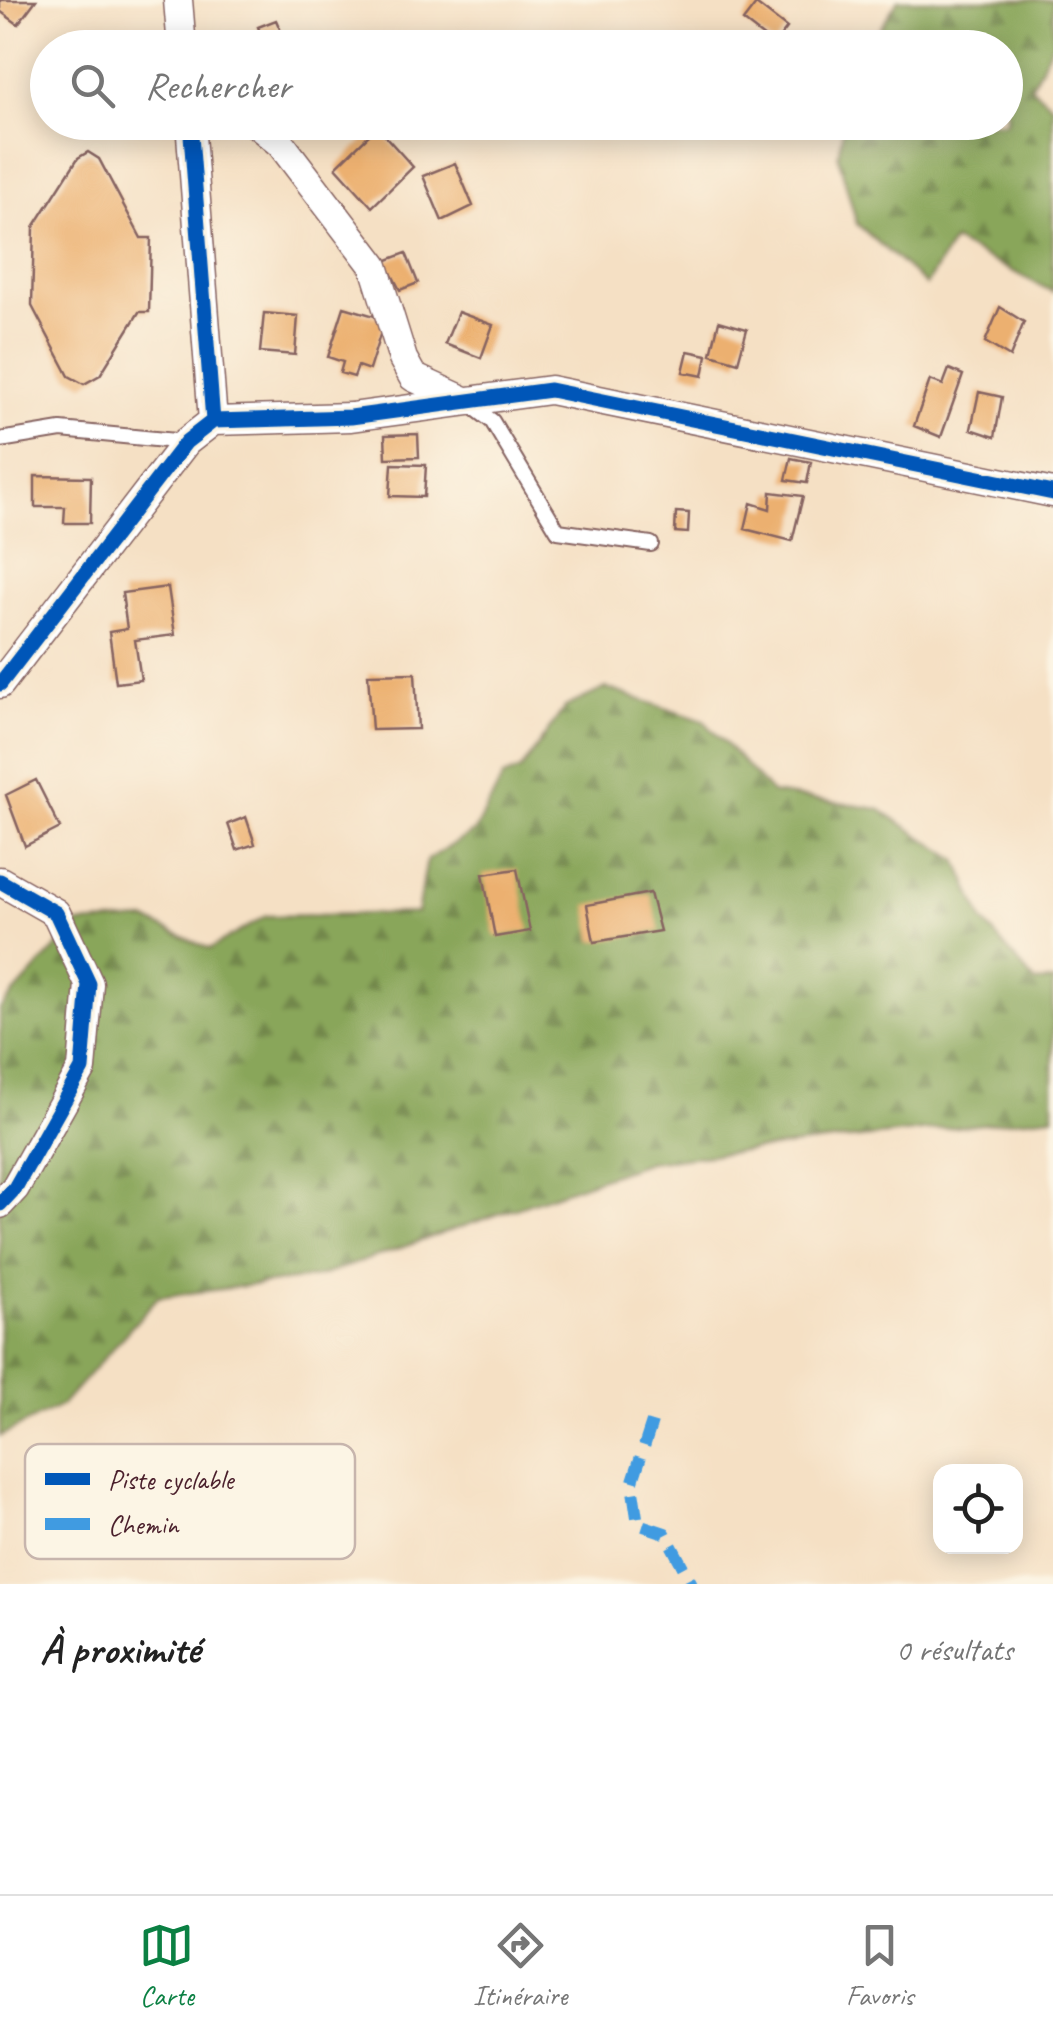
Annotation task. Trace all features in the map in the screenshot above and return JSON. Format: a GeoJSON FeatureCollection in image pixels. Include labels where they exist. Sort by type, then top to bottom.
{"type":"FeatureCollection","features":[{"type":"Feature","properties":{"kind":"street"},"geometry":{"type":"LineString","coordinates":[[178,0],[180,30]]}},
{"type":"Feature","properties":{"kind":"street"},"geometry":{"type":"LineString","coordinates":[[191,140],[213,421]]}},
{"type":"Feature","properties":{"kind":"street"},"geometry":{"type":"LineString","coordinates":[[276,140],[374,266],[403,360],[414,377],[466,402]]}},
{"type":"Feature","properties":{"kind":"street"},"geometry":{"type":"LineString","coordinates":[[0,684],[186,442],[213,421],[351,417],[550,390],[1053,493]]}},
{"type":"Feature","properties":{"kind":"street"},"geometry":{"type":"LineString","coordinates":[[0,881],[56,912],[88,984],[82,1068],[15,1188],[0,1204]]}},
{"type":"Feature","properties":{"kind":"lane"},"geometry":{"type":"LineString","coordinates":[[466,402],[492,422],[558,530],[651,544]]}},
{"type":"Feature","properties":{"kind":"lane"},"geometry":{"type":"LineString","coordinates":[[0,440],[61,430],[186,442]]}},
{"type":"Feature","properties":{"kind":"green space"},"geometry":{"type":"Polygon","coordinates":[[[898,0],[1053,0],[1053,42],[1031,87],[1053,106],[1053,292],[953,241],[926,285],[857,224],[838,156],[841,140],[1023,140],[1023,30],[879,30],[898,0]]]}},
{"type":"Feature","properties":{"kind":"green space"},"geometry":{"type":"Polygon","coordinates":[[[606,688],[704,721],[772,793],[879,809],[957,860],[983,921],[1035,982],[1053,981],[1053,1116],[648,1162],[317,1277],[158,1297],[62,1405],[0,1436],[0,1009],[78,924],[146,920],[210,949],[266,916],[417,913],[427,860],[475,831],[503,777],[521,770],[565,707],[606,688]]]}},
{"type":"Feature","properties":{"kind":"building"},"geometry":{"type":"Polygon","coordinates":[[[0,0],[36,0],[18,24],[0,11],[0,0]]]}},
{"type":"Feature","properties":{"kind":"building"},"geometry":{"type":"Polygon","coordinates":[[[756,4],[787,28],[755,30],[743,21],[756,4]]]}},
{"type":"Feature","properties":{"kind":"building"},"geometry":{"type":"Polygon","coordinates":[[[276,20],[280,30],[259,30],[258,27],[276,20]]]}},
{"type":"Feature","properties":{"kind":"building"},"geometry":{"type":"Polygon","coordinates":[[[364,140],[389,140],[413,167],[372,207],[336,167],[364,140]]]}},
{"type":"Feature","properties":{"kind":"building"},"geometry":{"type":"Polygon","coordinates":[[[88,152],[99,159],[141,238],[151,238],[149,312],[139,312],[100,375],[84,384],[69,376],[32,306],[34,227],[78,158],[88,152]]]}},
{"type":"Feature","properties":{"kind":"building"},"geometry":{"type":"Polygon","coordinates":[[[455,163],[473,206],[442,221],[423,176],[455,163]]]}},
{"type":"Feature","properties":{"kind":"building"},"geometry":{"type":"Polygon","coordinates":[[[406,253],[418,283],[400,290],[385,261],[406,253]]]}},
{"type":"Feature","properties":{"kind":"building"},"geometry":{"type":"Polygon","coordinates":[[[344,307],[385,319],[369,370],[358,366],[354,377],[340,373],[343,362],[328,357],[344,307]]]}},
{"type":"Feature","properties":{"kind":"building"},"geometry":{"type":"Polygon","coordinates":[[[1000,307],[1024,322],[1010,357],[985,342],[1000,307]]]}},
{"type":"Feature","properties":{"kind":"building"},"geometry":{"type":"Polygon","coordinates":[[[458,312],[493,325],[481,358],[445,344],[458,312]]]}},
{"type":"Feature","properties":{"kind":"building"},"geometry":{"type":"Polygon","coordinates":[[[264,313],[298,316],[295,355],[260,352],[264,313]]]}},
{"type":"Feature","properties":{"kind":"building"},"geometry":{"type":"Polygon","coordinates":[[[719,321],[747,329],[738,362],[711,354],[719,321]]]}},
{"type":"Feature","properties":{"kind":"building"},"geometry":{"type":"Polygon","coordinates":[[[688,351],[707,355],[703,376],[683,372],[688,351]]]}},
{"type":"Feature","properties":{"kind":"building"},"geometry":{"type":"Polygon","coordinates":[[[949,369],[963,375],[941,437],[914,426],[930,380],[943,385],[949,369]]]}},
{"type":"Feature","properties":{"kind":"building"},"geometry":{"type":"Polygon","coordinates":[[[979,392],[1002,397],[995,437],[971,429],[979,392]]]}},
{"type":"Feature","properties":{"kind":"building"},"geometry":{"type":"Polygon","coordinates":[[[418,434],[419,457],[386,458],[385,435],[418,434]]]}},
{"type":"Feature","properties":{"kind":"building"},"geometry":{"type":"Polygon","coordinates":[[[791,458],[811,462],[807,483],[786,480],[791,458]]]}},
{"type":"Feature","properties":{"kind":"building"},"geometry":{"type":"Polygon","coordinates":[[[392,464],[426,465],[424,497],[390,496],[392,464]]]}},
{"type":"Feature","properties":{"kind":"building"},"geometry":{"type":"Polygon","coordinates":[[[35,476],[91,477],[90,523],[64,523],[65,507],[35,507],[35,476]]]}},
{"type":"Feature","properties":{"kind":"building"},"geometry":{"type":"Polygon","coordinates":[[[771,492],[803,496],[792,541],[745,529],[751,503],[770,509],[771,492]]]}},
{"type":"Feature","properties":{"kind":"building"},"geometry":{"type":"Polygon","coordinates":[[[676,512],[689,513],[688,533],[675,532],[676,512]]]}},
{"type":"Feature","properties":{"kind":"building"},"geometry":{"type":"Polygon","coordinates":[[[168,587],[175,635],[135,640],[141,680],[116,683],[109,632],[127,629],[122,593],[168,587]]]}},
{"type":"Feature","properties":{"kind":"building"},"geometry":{"type":"Polygon","coordinates":[[[415,673],[418,729],[372,730],[368,674],[415,673]]]}},
{"type":"Feature","properties":{"kind":"building"},"geometry":{"type":"Polygon","coordinates":[[[36,780],[60,828],[25,846],[6,795],[36,780]]]}},
{"type":"Feature","properties":{"kind":"building"},"geometry":{"type":"Polygon","coordinates":[[[246,817],[255,844],[237,850],[228,824],[246,817]]]}},
{"type":"Feature","properties":{"kind":"building"},"geometry":{"type":"Polygon","coordinates":[[[517,869],[530,931],[495,937],[483,874],[517,869]]]}},
{"type":"Feature","properties":{"kind":"building"},"geometry":{"type":"Polygon","coordinates":[[[650,893],[660,931],[594,942],[587,905],[650,893]]]}},
{"type":"Feature","properties":{"kind":"marked path"},"geometry":{"type":"LineString","coordinates":[[652,1422],[632,1484],[638,1524],[665,1533],[692,1584]]}},
{"type":"Feature","properties":{"kind":"cycle path"},"geometry":{"type":"LineString","coordinates":[[0,684],[186,442],[213,421],[191,140]]}},
{"type":"Feature","properties":{"kind":"cycle path"},"geometry":{"type":"LineString","coordinates":[[213,421],[351,417],[550,390],[1053,493]]}},
{"type":"Feature","properties":{"kind":"cycle path"},"geometry":{"type":"LineString","coordinates":[[0,881],[56,913],[89,984],[82,1069],[15,1188],[0,1204]]}}]}
